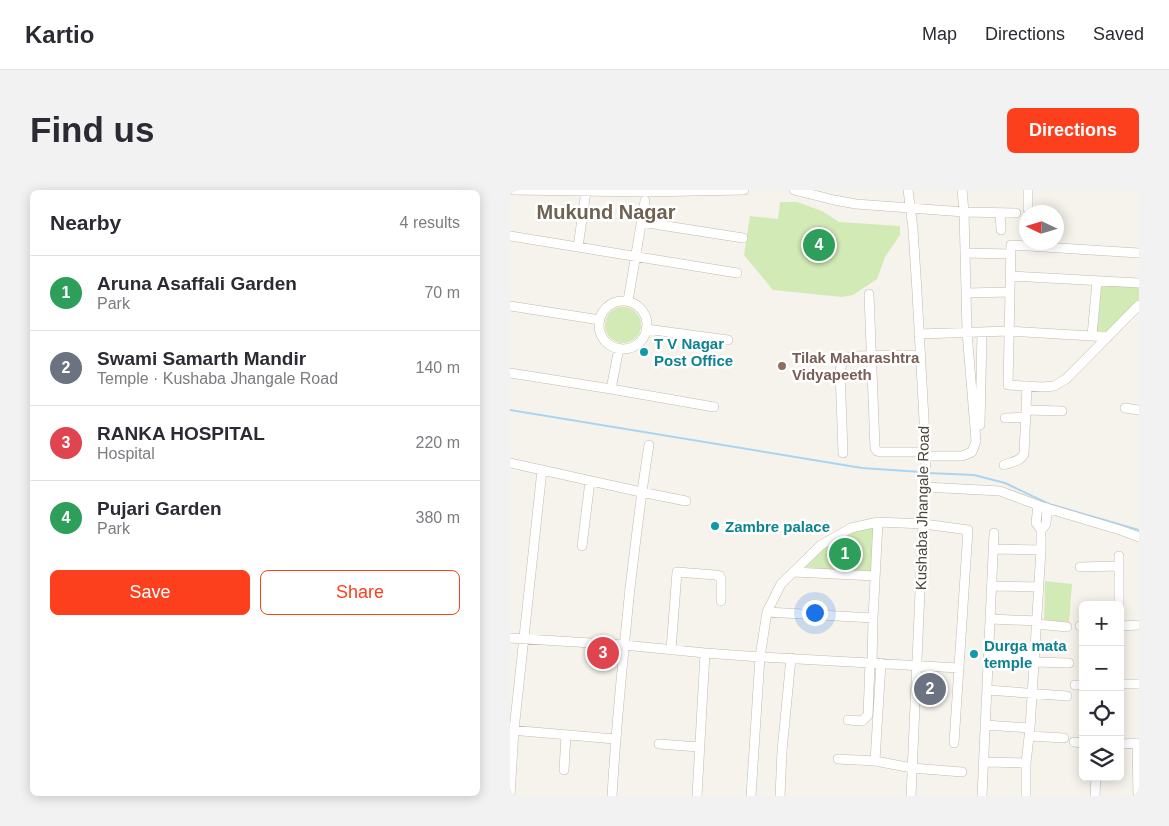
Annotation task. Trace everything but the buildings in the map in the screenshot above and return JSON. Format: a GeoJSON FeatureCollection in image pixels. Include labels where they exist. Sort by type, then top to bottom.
{"type":"FeatureCollection","features":[{"type":"Feature","properties":{"kind":"street"},"geometry":{"type":"LineString","coordinates":[[513,190],[685,192],[744,190]]}},
{"type":"Feature","properties":{"kind":"street"},"geometry":{"type":"LineString","coordinates":[[794,190],[841,201],[910,209],[1016,213]]}},
{"type":"Feature","properties":{"kind":"street","name":"Kushaba Jhangale Road"},"geometry":{"type":"LineString","coordinates":[[908,190],[918,292],[926,457],[911,796]]}},
{"type":"Feature","properties":{"kind":"street"},"geometry":{"type":"LineString","coordinates":[[869,294],[875,448],[880,452],[926,457],[962,456],[972,452],[976,441],[967,332],[962,190]]}},
{"type":"Feature","properties":{"kind":"street"},"geometry":{"type":"LineString","coordinates":[[1028,190],[1028,205]]}},
{"type":"Feature","properties":{"kind":"street"},"geometry":{"type":"LineString","coordinates":[[578,247],[586,191]]}},
{"type":"Feature","properties":{"kind":"street"},"geometry":{"type":"LineString","coordinates":[[628,301],[645,202]]}},
{"type":"Feature","properties":{"kind":"street"},"geometry":{"type":"LineString","coordinates":[[1000,213],[1001,230]]}},
{"type":"Feature","properties":{"kind":"street"},"geometry":{"type":"LineString","coordinates":[[641,222],[743,238]]}},
{"type":"Feature","properties":{"kind":"street"},"geometry":{"type":"LineString","coordinates":[[510,236],[737,273]]}},
{"type":"Feature","properties":{"kind":"street"},"geometry":{"type":"LineString","coordinates":[[1139,253],[1010,245],[1008,384],[1054,386],[1066,379],[1139,305]]}},
{"type":"Feature","properties":{"kind":"street"},"geometry":{"type":"LineString","coordinates":[[965,253],[1010,254]]}},
{"type":"Feature","properties":{"kind":"street"},"geometry":{"type":"LineString","coordinates":[[1010,276],[1139,283]]}},
{"type":"Feature","properties":{"kind":"street"},"geometry":{"type":"LineString","coordinates":[[1092,336],[1097,281]]}},
{"type":"Feature","properties":{"kind":"street"},"geometry":{"type":"LineString","coordinates":[[966,293],[1010,292]]}},
{"type":"Feature","properties":{"kind":"street"},"geometry":{"type":"LineString","coordinates":[[619,301],[628,301],[636,305],[643,312],[646,320],[646,329],[643,338],[636,344],[628,348],[619,348],[610,344],[604,338],[600,329],[600,320],[610,305],[619,301]]}},
{"type":"Feature","properties":{"kind":"street"},"geometry":{"type":"LineString","coordinates":[[510,306],[600,320]]}},
{"type":"Feature","properties":{"kind":"street"},"geometry":{"type":"LineString","coordinates":[[646,329],[728,340]]}},
{"type":"Feature","properties":{"kind":"street"},"geometry":{"type":"LineString","coordinates":[[919,334],[1009,331],[1108,337]]}},
{"type":"Feature","properties":{"kind":"street"},"geometry":{"type":"LineString","coordinates":[[980,425],[982,332]]}},
{"type":"Feature","properties":{"kind":"street"},"geometry":{"type":"LineString","coordinates":[[611,389],[619,348]]}},
{"type":"Feature","properties":{"kind":"street"},"geometry":{"type":"LineString","coordinates":[[843,453],[840,370],[842,363],[852,356],[920,355]]}},
{"type":"Feature","properties":{"kind":"street"},"geometry":{"type":"LineString","coordinates":[[510,373],[714,407]]}},
{"type":"Feature","properties":{"kind":"street"},"geometry":{"type":"LineString","coordinates":[[1004,465],[1022,457],[1024,454],[1027,386]]}},
{"type":"Feature","properties":{"kind":"street"},"geometry":{"type":"LineString","coordinates":[[1125,408],[1139,410]]}},
{"type":"Feature","properties":{"kind":"street"},"geometry":{"type":"LineString","coordinates":[[1005,418],[1062,411]]}},
{"type":"Feature","properties":{"kind":"street"},"geometry":{"type":"LineString","coordinates":[[612,796],[615,739],[624,645],[641,492],[649,445]]}},
{"type":"Feature","properties":{"kind":"street"},"geometry":{"type":"LineString","coordinates":[[510,463],[686,501]]}},
{"type":"Feature","properties":{"kind":"street"},"geometry":{"type":"LineString","coordinates":[[510,796],[512,730],[542,470]]}},
{"type":"Feature","properties":{"kind":"street"},"geometry":{"type":"LineString","coordinates":[[582,546],[590,481]]}},
{"type":"Feature","properties":{"kind":"street"},"geometry":{"type":"LineString","coordinates":[[926,484],[1000,491],[1139,538]]}},
{"type":"Feature","properties":{"kind":"street"},"geometry":{"type":"LineString","coordinates":[[1026,796],[1026,763],[1030,732],[1041,550],[1041,530],[1036,522],[1043,506]]}},
{"type":"Feature","properties":{"kind":"street"},"geometry":{"type":"LineString","coordinates":[[875,762],[873,618],[878,522]]}},
{"type":"Feature","properties":{"kind":"street"},"geometry":{"type":"LineString","coordinates":[[751,796],[760,657],[767,612],[781,584],[821,545],[850,528],[878,522],[924,524],[968,530],[954,743]]}},
{"type":"Feature","properties":{"kind":"street"},"geometry":{"type":"LineString","coordinates":[[982,796],[994,533]]}},
{"type":"Feature","properties":{"kind":"street"},"geometry":{"type":"LineString","coordinates":[[994,549],[1041,550]]}},
{"type":"Feature","properties":{"kind":"street"},"geometry":{"type":"LineString","coordinates":[[1119,556],[1119,601]]}},
{"type":"Feature","properties":{"kind":"street"},"geometry":{"type":"LineString","coordinates":[[1080,567],[1118,566]]}},
{"type":"Feature","properties":{"kind":"street"},"geometry":{"type":"LineString","coordinates":[[671,650],[677,572],[715,574],[720,576],[721,601]]}},
{"type":"Feature","properties":{"kind":"street"},"geometry":{"type":"LineString","coordinates":[[794,572],[875,576]]}},
{"type":"Feature","properties":{"kind":"street"},"geometry":{"type":"LineString","coordinates":[[992,586],[1039,587]]}},
{"type":"Feature","properties":{"kind":"street"},"geometry":{"type":"LineString","coordinates":[[767,612],[873,618]]}},
{"type":"Feature","properties":{"kind":"street"},"geometry":{"type":"LineString","coordinates":[[990,619],[1067,627]]}},
{"type":"Feature","properties":{"kind":"street"},"geometry":{"type":"LineString","coordinates":[[1124,626],[1139,625]]}},
{"type":"Feature","properties":{"kind":"street"},"geometry":{"type":"LineString","coordinates":[[510,638],[624,645],[760,657],[959,668]]}},
{"type":"Feature","properties":{"kind":"street"},"geometry":{"type":"LineString","coordinates":[[697,796],[705,653]]}},
{"type":"Feature","properties":{"kind":"street"},"geometry":{"type":"LineString","coordinates":[[989,656],[1069,663]]}},
{"type":"Feature","properties":{"kind":"street"},"geometry":{"type":"LineString","coordinates":[[780,796],[782,751],[791,658]]}},
{"type":"Feature","properties":{"kind":"street"},"geometry":{"type":"LineString","coordinates":[[848,720],[862,721],[868,715],[874,663]]}},
{"type":"Feature","properties":{"kind":"street"},"geometry":{"type":"LineString","coordinates":[[1124,684],[1139,684]]}},
{"type":"Feature","properties":{"kind":"street"},"geometry":{"type":"LineString","coordinates":[[987,690],[1067,696]]}},
{"type":"Feature","properties":{"kind":"street"},"geometry":{"type":"LineString","coordinates":[[985,725],[1064,738]]}},
{"type":"Feature","properties":{"kind":"street"},"geometry":{"type":"LineString","coordinates":[[512,730],[615,739]]}},
{"type":"Feature","properties":{"kind":"street"},"geometry":{"type":"LineString","coordinates":[[564,770],[566,734]]}},
{"type":"Feature","properties":{"kind":"street"},"geometry":{"type":"LineString","coordinates":[[1124,744],[1138,743],[1138,796]]}},
{"type":"Feature","properties":{"kind":"street"},"geometry":{"type":"LineString","coordinates":[[659,744],[699,747]]}},
{"type":"Feature","properties":{"kind":"street"},"geometry":{"type":"LineString","coordinates":[[838,759],[962,772]]}},
{"type":"Feature","properties":{"kind":"street"},"geometry":{"type":"LineString","coordinates":[[984,762],[1026,763]]}},
{"type":"Feature","properties":{"kind":"street"},"geometry":{"type":"LineString","coordinates":[[1095,796],[1096,781]]}},
{"type":"Feature","properties":{"kind":"green space"},"geometry":{"type":"Polygon","coordinates":[[[780,202],[797,202],[822,211],[839,222],[900,226],[900,235],[885,257],[877,279],[853,295],[842,297],[773,290],[744,255],[750,216],[778,219],[780,202]]]}},
{"type":"Feature","properties":{"kind":"green space"},"geometry":{"type":"Polygon","coordinates":[[[1099,284],[1139,288],[1139,300],[1107,334],[1094,333],[1099,284]]]}},
{"type":"Feature","properties":{"kind":"green space"},"geometry":{"type":"Polygon","coordinates":[[[623,307],[630,308],[636,312],[640,318],[640,332],[636,338],[630,342],[623,343],[616,342],[610,338],[606,332],[605,325],[606,318],[610,312],[616,308],[623,307]]]}},
{"type":"Feature","properties":{"kind":"green space"},"geometry":{"type":"Polygon","coordinates":[[[876,525],[876,574],[801,572],[821,545],[850,531],[876,525]]]}},
{"type":"Feature","properties":{"kind":"green space"},"geometry":{"type":"Polygon","coordinates":[[[1045,581],[1072,584],[1069,622],[1044,621],[1045,581]]]}},
{"type":"Feature","properties":{"kind":"waterway"},"geometry":{"type":"LineString","coordinates":[[510,410],[862,468],[921,472]]}},
{"type":"Feature","properties":{"kind":"waterway"},"geometry":{"type":"LineString","coordinates":[[928,473],[974,475],[1005,483],[1049,504],[1139,530]]}},
{"type":"Feature","properties":{"kind":"place","name":"Pujari Garden"},"geometry":{"type":"Point","coordinates":[819,245]}},
{"type":"Feature","properties":{"kind":"place","name":"T V Nagar Post Office"},"geometry":{"type":"Point","coordinates":[644,352]}},
{"type":"Feature","properties":{"kind":"place","name":"Tilak Maharashtra Vidyapeeth"},"geometry":{"type":"Point","coordinates":[782,366]}},
{"type":"Feature","properties":{"kind":"place","name":"Zambre palace"},"geometry":{"type":"Point","coordinates":[715,526]}},
{"type":"Feature","properties":{"kind":"place","name":"Aruna Asaffali Garden"},"geometry":{"type":"Point","coordinates":[845,554]}},
{"type":"Feature","properties":{"kind":"place","name":"RANKA HOSPITAL"},"geometry":{"type":"Point","coordinates":[603,653]}},
{"type":"Feature","properties":{"kind":"place","name":"Durga mata temple"},"geometry":{"type":"Point","coordinates":[974,654]}},
{"type":"Feature","properties":{"kind":"place","name":"Swami Samarth Mandir"},"geometry":{"type":"Point","coordinates":[930,689]}},
{"type":"Feature","properties":{"kind":"district","name":"Mukund Nagar"},"geometry":{"type":"Point","coordinates":[606,212]}}]}
